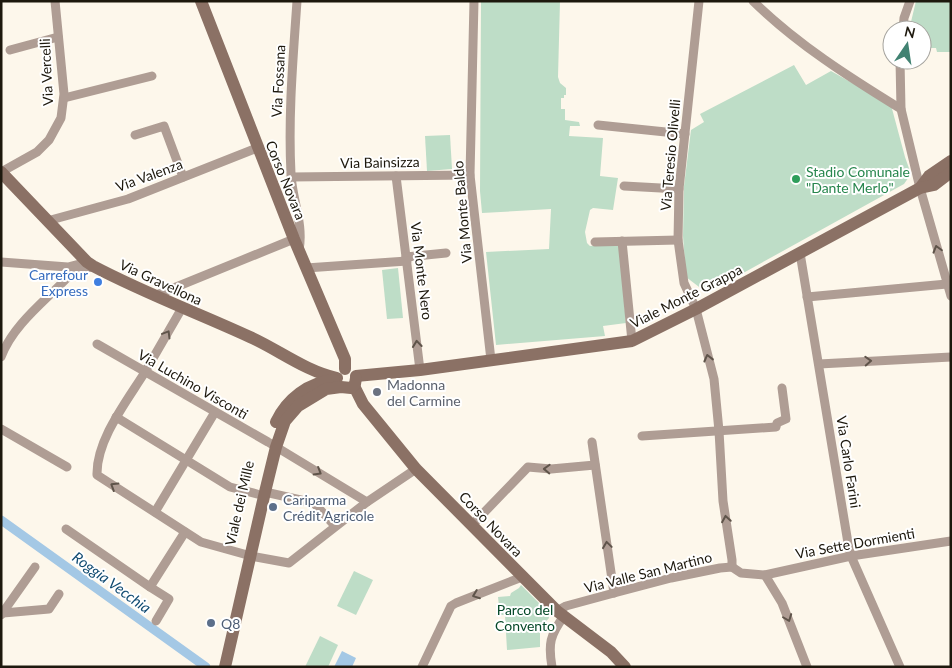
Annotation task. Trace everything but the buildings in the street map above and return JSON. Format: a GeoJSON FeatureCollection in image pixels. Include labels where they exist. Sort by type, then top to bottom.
{"type":"FeatureCollection","features":[{"type":"Feature","properties":{"kind":"street","name":"Via Vercelli"},"geometry":{"type":"LineString","coordinates":[[1,172],[37,152],[49,140],[61,118],[64,98],[55,1]]}},
{"type":"Feature","properties":{"kind":"street","name":"Corso Novara"},"geometry":{"type":"LineString","coordinates":[[201,1],[296,245],[344,359],[345,379],[416,469],[561,614],[611,652],[625,667]]}},
{"type":"Feature","properties":{"kind":"street","name":"Via Fossana"},"geometry":{"type":"LineString","coordinates":[[296,245],[301,238],[291,177],[289,121],[297,1]]}},
{"type":"Feature","properties":{"kind":"street","name":"Via Monte Baldo"},"geometry":{"type":"LineString","coordinates":[[474,1],[470,175],[490,360]]}},
{"type":"Feature","properties":{"kind":"street","name":"Via Teresio Olivelli"},"geometry":{"type":"LineString","coordinates":[[699,1],[679,189],[678,240],[684,283],[696,309],[714,379],[723,501],[732,567]]}},
{"type":"Feature","properties":{"kind":"street"},"geometry":{"type":"LineString","coordinates":[[753,1],[772,19],[822,58],[901,108]]}},
{"type":"Feature","properties":{"kind":"street"},"geometry":{"type":"LineString","coordinates":[[904,20],[910,1]]}},
{"type":"Feature","properties":{"kind":"street"},"geometry":{"type":"LineString","coordinates":[[10,50],[58,37]]}},
{"type":"Feature","properties":{"kind":"street"},"geometry":{"type":"LineString","coordinates":[[900,70],[901,108],[920,188],[951,296]]}},
{"type":"Feature","properties":{"kind":"street"},"geometry":{"type":"LineString","coordinates":[[64,98],[152,76]]}},
{"type":"Feature","properties":{"kind":"street"},"geometry":{"type":"LineString","coordinates":[[598,125],[685,134]]}},
{"type":"Feature","properties":{"kind":"street"},"geometry":{"type":"LineString","coordinates":[[134,135],[164,126],[183,177]]}},
{"type":"Feature","properties":{"kind":"street","name":"Via Valenza"},"geometry":{"type":"LineString","coordinates":[[47,221],[128,199],[258,148]]}},
{"type":"Feature","properties":{"kind":"street","name":"Viale Monte Grappa"},"geometry":{"type":"LineString","coordinates":[[920,188],[929,176],[951,161]]}},
{"type":"Feature","properties":{"kind":"street","name":"Via Gravellona"},"geometry":{"type":"LineString","coordinates":[[1,172],[90,264],[154,296],[252,338],[323,375],[345,379]]}},
{"type":"Feature","properties":{"kind":"street","name":"Viale Monte Grappa"},"geometry":{"type":"LineString","coordinates":[[345,379],[632,341],[696,309],[920,188],[934,185],[951,172]]}},
{"type":"Feature","properties":{"kind":"street","name":"Via Bainsizza"},"geometry":{"type":"LineString","coordinates":[[291,177],[470,175]]}},
{"type":"Feature","properties":{"kind":"street","name":"Via Monte Nero"},"geometry":{"type":"LineString","coordinates":[[396,176],[420,370]]}},
{"type":"Feature","properties":{"kind":"street"},"geometry":{"type":"LineString","coordinates":[[624,186],[679,189]]}},
{"type":"Feature","properties":{"kind":"street"},"geometry":{"type":"LineString","coordinates":[[595,242],[678,240]]}},
{"type":"Feature","properties":{"kind":"street"},"geometry":{"type":"LineString","coordinates":[[622,241],[632,341]]}},
{"type":"Feature","properties":{"kind":"street"},"geometry":{"type":"LineString","coordinates":[[154,296],[296,245]]}},
{"type":"Feature","properties":{"kind":"street"},"geometry":{"type":"LineString","coordinates":[[306,268],[406,259],[446,253]]}},
{"type":"Feature","properties":{"kind":"street","name":"Via Carlo Farini"},"geometry":{"type":"LineString","coordinates":[[800,253],[851,556],[900,667]]}},
{"type":"Feature","properties":{"kind":"street"},"geometry":{"type":"LineString","coordinates":[[1,262],[68,268],[90,264]]}},
{"type":"Feature","properties":{"kind":"street"},"geometry":{"type":"LineString","coordinates":[[1,357],[6,345],[24,322],[67,278],[90,264]]}},
{"type":"Feature","properties":{"kind":"street"},"geometry":{"type":"LineString","coordinates":[[807,297],[947,284]]}},
{"type":"Feature","properties":{"kind":"street"},"geometry":{"type":"LineString","coordinates":[[182,308],[116,417],[105,439],[96,465],[96,475],[201,542],[247,555],[289,563],[367,502],[416,469]]}},
{"type":"Feature","properties":{"kind":"street","name":"Via Luchino Visconti"},"geometry":{"type":"LineString","coordinates":[[97,344],[272,444],[367,502]]}},
{"type":"Feature","properties":{"kind":"street"},"geometry":{"type":"LineString","coordinates":[[819,364],[951,357]]}},
{"type":"Feature","properties":{"kind":"street"},"geometry":{"type":"LineString","coordinates":[[301,364],[305,376],[304,391]]}},
{"type":"Feature","properties":{"kind":"street","name":"Viale dei Mille"},"geometry":{"type":"LineString","coordinates":[[222,666],[279,416],[292,400],[318,382],[345,379]]}},
{"type":"Feature","properties":{"kind":"street","name":"Viale dei Mille"},"geometry":{"type":"LineString","coordinates":[[272,444],[285,421],[298,406],[345,379]]}},
{"type":"Feature","properties":{"kind":"street"},"geometry":{"type":"LineString","coordinates":[[642,436],[776,427],[777,423],[786,419],[782,388]]}},
{"type":"Feature","properties":{"kind":"street"},"geometry":{"type":"LineString","coordinates":[[155,512],[188,462],[215,412]]}},
{"type":"Feature","properties":{"kind":"street"},"geometry":{"type":"LineString","coordinates":[[116,417],[230,488],[314,503],[335,526]]}},
{"type":"Feature","properties":{"kind":"street"},"geometry":{"type":"LineString","coordinates":[[1,429],[67,467]]}},
{"type":"Feature","properties":{"kind":"street"},"geometry":{"type":"LineString","coordinates":[[592,442],[614,593]]}},
{"type":"Feature","properties":{"kind":"street"},"geometry":{"type":"LineString","coordinates":[[472,525],[528,467],[551,469],[595,465]]}},
{"type":"Feature","properties":{"kind":"street"},"geometry":{"type":"LineString","coordinates":[[66,529],[169,600],[156,621]]}},
{"type":"Feature","properties":{"kind":"street"},"geometry":{"type":"LineString","coordinates":[[150,587],[185,532]]}},
{"type":"Feature","properties":{"kind":"street","name":"Via Sette Dormienti"},"geometry":{"type":"LineString","coordinates":[[765,575],[851,556],[951,541]]}},
{"type":"Feature","properties":{"kind":"street"},"geometry":{"type":"LineString","coordinates":[[2,614],[35,567]]}},
{"type":"Feature","properties":{"kind":"street","name":"Via Valle San Martino"},"geometry":{"type":"LineString","coordinates":[[561,614],[566,606],[671,578],[732,567],[741,573],[765,575]]}},
{"type":"Feature","properties":{"kind":"street"},"geometry":{"type":"LineString","coordinates":[[765,575],[782,603],[806,667]]}},
{"type":"Feature","properties":{"kind":"street"},"geometry":{"type":"LineString","coordinates":[[422,667],[452,606],[522,577]]}},
{"type":"Feature","properties":{"kind":"street"},"geometry":{"type":"LineString","coordinates":[[2,614],[49,609],[59,594]]}},
{"type":"Feature","properties":{"kind":"street"},"geometry":{"type":"LineString","coordinates":[[552,667],[550,641],[561,614]]}},
{"type":"Feature","properties":{"kind":"green space"},"geometry":{"type":"Polygon","coordinates":[[[481,1],[560,1],[558,77],[560,83],[566,88],[566,95],[564,95],[564,98],[561,98],[561,109],[565,109],[565,120],[579,122],[580,126],[570,126],[569,136],[603,138],[600,176],[618,178],[613,210],[593,208],[590,210],[585,232],[587,243],[590,246],[619,244],[626,323],[603,326],[605,336],[496,345],[486,252],[549,249],[551,209],[482,213],[480,191],[481,1]]]}},
{"type":"Feature","properties":{"kind":"green space"},"geometry":{"type":"Polygon","coordinates":[[[916,1],[951,1],[951,52],[937,52],[936,48],[932,48],[932,20],[911,20],[916,1]]]}},
{"type":"Feature","properties":{"kind":"green space","name":"Stadio Comunale \"Dante Merlo\""},"geometry":{"type":"Polygon","coordinates":[[[794,65],[806,85],[831,71],[891,105],[911,174],[904,184],[707,293],[686,277],[683,236],[684,186],[691,130],[704,122],[700,114],[794,65]]]}},
{"type":"Feature","properties":{"kind":"green space"},"geometry":{"type":"Polygon","coordinates":[[[450,135],[452,169],[427,171],[425,136],[450,135]]]}},
{"type":"Feature","properties":{"kind":"green space"},"geometry":{"type":"Polygon","coordinates":[[[398,268],[403,318],[387,319],[382,270],[398,268]]]}},
{"type":"Feature","properties":{"kind":"green space"},"geometry":{"type":"Polygon","coordinates":[[[354,571],[373,580],[356,615],[337,606],[354,571]]]}},
{"type":"Feature","properties":{"kind":"green space","name":"Parco del Convento"},"geometry":{"type":"Polygon","coordinates":[[[521,585],[548,612],[549,618],[540,628],[540,647],[507,650],[505,615],[500,615],[498,597],[510,596],[521,585]]]}},
{"type":"Feature","properties":{"kind":"green space"},"geometry":{"type":"Polygon","coordinates":[[[320,636],[338,645],[328,667],[305,667],[320,636]]]}},
{"type":"Feature","properties":{"kind":"water"},"geometry":{"type":"Polygon","coordinates":[[[342,651],[356,658],[352,667],[334,667],[342,651]]]}},
{"type":"Feature","properties":{"kind":"waterway","name":"Roggia Vecchia"},"geometry":{"type":"LineString","coordinates":[[1,520],[206,667]]}},
{"type":"Feature","properties":{"kind":"place","name":"Stadio Comunale \"Dante Merlo\""},"geometry":{"type":"Point","coordinates":[796,179]}},
{"type":"Feature","properties":{"kind":"place","name":"Carrefour Express"},"geometry":{"type":"Point","coordinates":[98,282]}},
{"type":"Feature","properties":{"kind":"place","name":"Madonna del Carmine"},"geometry":{"type":"Point","coordinates":[377,392]}},
{"type":"Feature","properties":{"kind":"place","name":"Cariparma Crédit Agricole"},"geometry":{"type":"Point","coordinates":[273,507]}},
{"type":"Feature","properties":{"kind":"place","name":"Q8"},"geometry":{"type":"Point","coordinates":[211,623]}}]}
